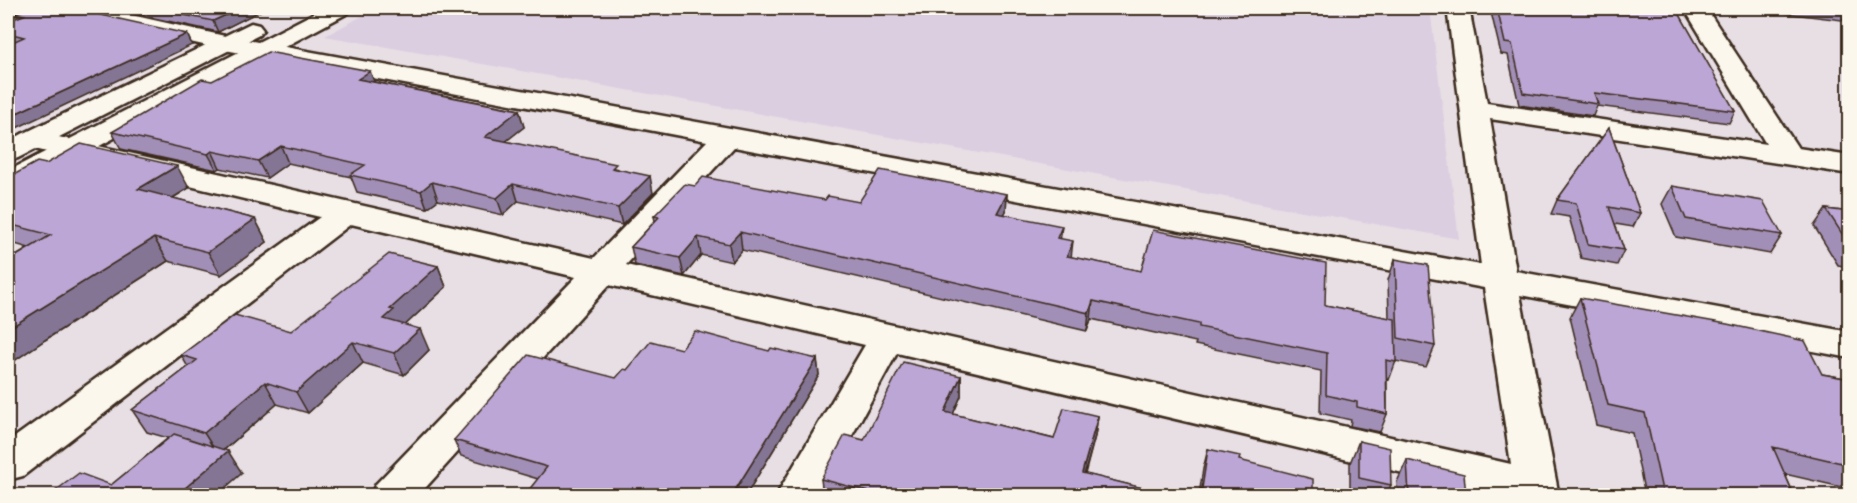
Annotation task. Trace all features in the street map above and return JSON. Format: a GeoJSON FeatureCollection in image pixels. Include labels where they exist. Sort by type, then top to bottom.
{"type":"FeatureCollection","features":[{"type":"Feature","properties":{"kind":"street"},"geometry":{"type":"LineString","coordinates":[[8,19],[36,8]]}},
{"type":"Feature","properties":{"kind":"street"},"geometry":{"type":"LineString","coordinates":[[72,8],[225,43],[1850,345]]}},
{"type":"Feature","properties":{"kind":"street"},"geometry":{"type":"LineString","coordinates":[[20,146],[295,8]]}},
{"type":"Feature","properties":{"kind":"street"},"geometry":{"type":"LineString","coordinates":[[8,183],[340,8]]}},
{"type":"Feature","properties":{"kind":"street"},"geometry":{"type":"LineString","coordinates":[[20,146],[75,148],[603,270],[1537,491],[1500,280],[1458,8]]}},
{"type":"Feature","properties":{"kind":"street"},"geometry":{"type":"LineString","coordinates":[[1695,8],[1788,156]]}},
{"type":"Feature","properties":{"kind":"street"},"geometry":{"type":"LineString","coordinates":[[1475,109],[1850,165]]}},
{"type":"Feature","properties":{"kind":"street"},"geometry":{"type":"LineString","coordinates":[[391,495],[728,136]]}},
{"type":"Feature","properties":{"kind":"street"},"geometry":{"type":"LineString","coordinates":[[8,464],[348,211]]}},
{"type":"Feature","properties":{"kind":"street"},"geometry":{"type":"LineString","coordinates":[[797,495],[888,337]]}},
{"type":"Feature","properties":{"kind":"shaded area"},"geometry":{"type":"Polygon","coordinates":[[[377,8],[1430,8],[1459,239],[325,36],[377,8]]]}},
{"type":"Feature","properties":{"kind":"building"},"geometry":{"type":"Polygon","coordinates":[[[30,8],[70,8],[187,34],[8,117],[8,44],[24,37],[8,33],[8,21],[24,15],[15,13],[30,8]]]}},
{"type":"Feature","properties":{"kind":"building"},"geometry":{"type":"Polygon","coordinates":[[[150,8],[241,8],[213,21],[150,8]]]}},
{"type":"Feature","properties":{"kind":"building"},"geometry":{"type":"Polygon","coordinates":[[[1497,8],[1676,8],[1735,111],[1594,93],[1598,104],[1523,93],[1512,44],[1505,43],[1497,8]]]}},
{"type":"Feature","properties":{"kind":"building"},"geometry":{"type":"Polygon","coordinates":[[[268,52],[370,71],[358,79],[519,110],[485,137],[616,164],[612,168],[650,176],[618,208],[513,184],[497,198],[432,182],[421,191],[350,175],[365,165],[281,146],[258,161],[212,151],[208,154],[112,132],[202,79],[212,81],[268,52]]]}},
{"type":"Feature","properties":{"kind":"building"},"geometry":{"type":"Polygon","coordinates":[[[1609,128],[1640,213],[1609,207],[1624,250],[1588,244],[1576,203],[1557,200],[1609,128]]]}},
{"type":"Feature","properties":{"kind":"building"},"geometry":{"type":"Polygon","coordinates":[[[81,144],[177,166],[138,189],[255,219],[208,252],[154,238],[8,329],[8,288],[16,283],[8,280],[8,261],[51,235],[8,224],[8,178],[37,162],[46,164],[81,144]]]}},
{"type":"Feature","properties":{"kind":"building"},"geometry":{"type":"Polygon","coordinates":[[[880,170],[1007,194],[997,213],[1062,226],[1057,238],[1073,241],[1067,256],[1141,271],[1153,230],[1326,263],[1325,305],[1395,319],[1396,362],[1386,360],[1387,414],[1357,407],[1357,402],[1326,395],[1327,353],[1199,327],[1199,324],[1093,301],[1089,313],[740,232],[729,244],[698,237],[680,258],[631,247],[659,217],[654,216],[685,184],[695,186],[703,177],[825,200],[828,196],[859,202],[880,170]]]}},
{"type":"Feature","properties":{"kind":"building"},"geometry":{"type":"Polygon","coordinates":[[[1672,186],[1763,201],[1782,235],[1686,219],[1672,186]]]}},
{"type":"Feature","properties":{"kind":"building"},"geometry":{"type":"Polygon","coordinates":[[[1826,209],[1850,212],[1850,246],[1826,209]]]}},
{"type":"Feature","properties":{"kind":"building"},"geometry":{"type":"Polygon","coordinates":[[[389,254],[438,266],[390,309],[394,310],[384,319],[420,329],[394,353],[353,342],[296,392],[265,382],[204,433],[132,410],[197,360],[181,355],[235,315],[291,331],[389,254]]]}},
{"type":"Feature","properties":{"kind":"building"},"geometry":{"type":"Polygon","coordinates":[[[1395,259],[1428,265],[1435,346],[1398,338],[1395,259]]]}},
{"type":"Feature","properties":{"kind":"building"},"geometry":{"type":"Polygon","coordinates":[[[1580,298],[1727,324],[1805,341],[1822,374],[1850,379],[1850,465],[1773,447],[1794,495],[1663,495],[1645,413],[1608,405],[1580,298]]]}},
{"type":"Feature","properties":{"kind":"building"},"geometry":{"type":"Polygon","coordinates":[[[695,331],[769,351],[771,348],[817,359],[732,495],[628,495],[607,489],[603,495],[525,495],[547,467],[454,440],[528,355],[616,378],[624,369],[627,370],[651,341],[681,349],[695,331]]]}},
{"type":"Feature","properties":{"kind":"building"},"geometry":{"type":"Polygon","coordinates":[[[903,362],[961,376],[945,412],[1054,439],[1064,408],[1098,416],[1082,473],[1171,495],[881,495],[821,479],[845,435],[864,440],[903,362]]]}},
{"type":"Feature","properties":{"kind":"building"},"geometry":{"type":"Polygon","coordinates":[[[174,434],[228,451],[177,495],[50,495],[79,473],[111,485],[174,434]]]}},
{"type":"Feature","properties":{"kind":"building"},"geometry":{"type":"Polygon","coordinates":[[[1359,441],[1390,448],[1391,485],[1359,478],[1359,441]]]}},
{"type":"Feature","properties":{"kind":"building"},"geometry":{"type":"Polygon","coordinates":[[[1208,449],[1240,456],[1239,460],[1313,479],[1313,495],[1201,495],[1208,449]]]}},
{"type":"Feature","properties":{"kind":"building"},"geometry":{"type":"Polygon","coordinates":[[[1407,460],[1464,474],[1466,495],[1409,495],[1407,460]]]}}]}
